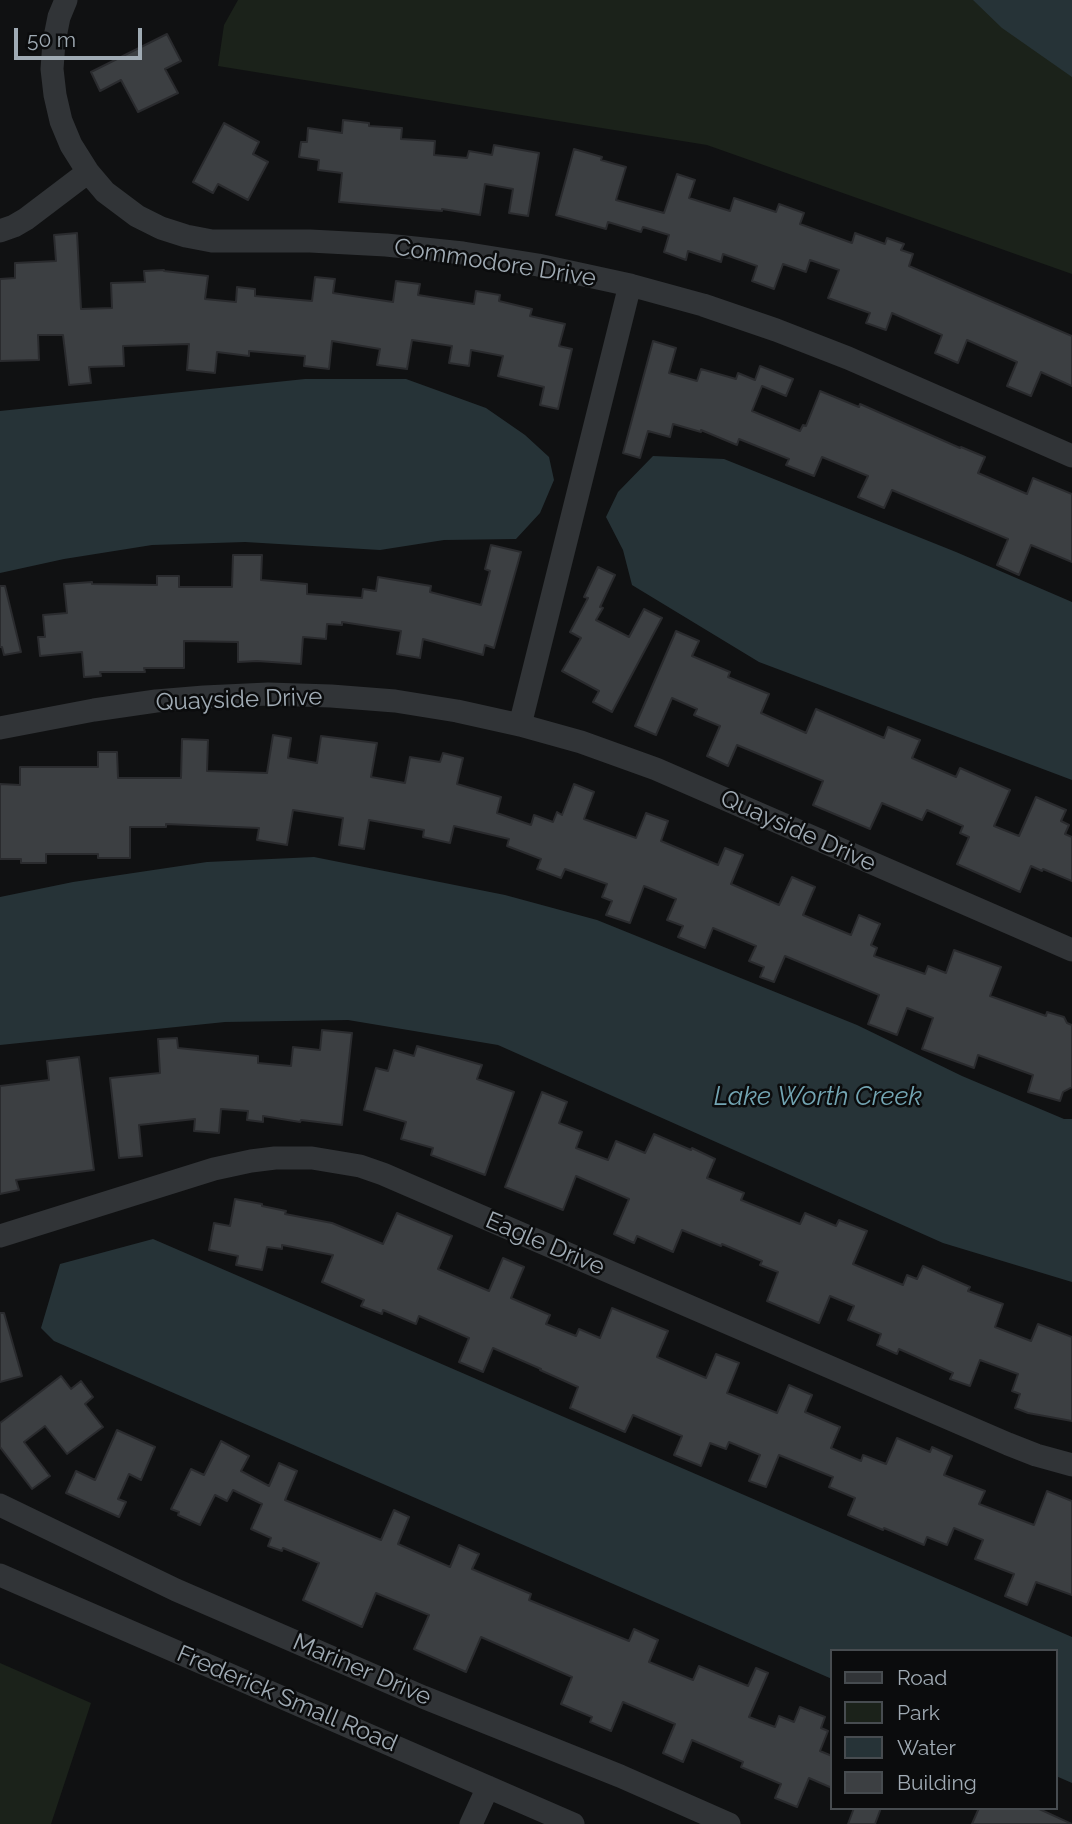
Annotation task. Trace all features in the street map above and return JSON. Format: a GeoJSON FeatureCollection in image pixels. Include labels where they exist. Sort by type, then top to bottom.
{"type":"FeatureCollection","features":[{"type":"Feature","properties":{"kind":"street","name":"Commodore Drive"},"geometry":{"type":"LineString","coordinates":[[66,0],[54,43],[52,69],[61,121],[71,145],[88,172],[106,192],[137,216],[160,228],[212,241],[310,241],[450,252],[538,265],[629,285],[776,330],[848,358],[1072,456]]}},
{"type":"Feature","properties":{"kind":"street"},"geometry":{"type":"LineString","coordinates":[[0,231],[26,219],[88,172]]}},
{"type":"Feature","properties":{"kind":"street"},"geometry":{"type":"LineString","coordinates":[[520,725],[629,285]]}},
{"type":"Feature","properties":{"kind":"street","name":"Quayside Drive"},"geometry":{"type":"LineString","coordinates":[[0,727],[156,701],[268,694],[395,701],[457,711],[581,742],[656,769],[1072,950]]}},
{"type":"Feature","properties":{"kind":"street","name":"Eagle Drive"},"geometry":{"type":"LineString","coordinates":[[0,1236],[251,1161],[312,1158],[348,1164],[383,1174],[1008,1444],[1072,1465]]}},
{"type":"Feature","properties":{"kind":"street","name":"Mariner Drive"},"geometry":{"type":"LineString","coordinates":[[0,1505],[176,1590],[729,1824]]}},
{"type":"Feature","properties":{"kind":"street","name":"Frederick Small Road"},"geometry":{"type":"LineString","coordinates":[[0,1575],[573,1824]]}},
{"type":"Feature","properties":{"kind":"street"},"geometry":{"type":"LineString","coordinates":[[471,1824],[488,1787]]}},
{"type":"Feature","properties":{"kind":"green space"},"geometry":{"type":"Polygon","coordinates":[[[238,0],[1072,0],[1072,274],[707,145],[218,66],[224,25],[238,0]]]}},
{"type":"Feature","properties":{"kind":"green space"},"geometry":{"type":"Polygon","coordinates":[[[0,1663],[91,1703],[51,1824],[0,1824],[0,1663]]]}},
{"type":"Feature","properties":{"kind":"water"},"geometry":{"type":"Polygon","coordinates":[[[973,0],[1072,0],[1072,77],[1002,28],[973,0]]]}},
{"type":"Feature","properties":{"kind":"water"},"geometry":{"type":"Polygon","coordinates":[[[305,379],[406,379],[486,408],[525,435],[549,457],[554,480],[540,513],[516,539],[444,540],[380,550],[245,542],[152,545],[64,559],[0,573],[0,411],[305,379]]]}},
{"type":"Feature","properties":{"kind":"water"},"geometry":{"type":"Polygon","coordinates":[[[653,456],[724,459],[956,552],[1072,602],[1072,780],[759,662],[632,585],[623,550],[606,517],[618,492],[653,456]]]}},
{"type":"Feature","properties":{"kind":"water","name":"Lake Worth Creek"},"geometry":{"type":"Polygon","coordinates":[[[314,857],[505,895],[597,920],[857,1025],[962,1076],[1064,1119],[1072,1119],[1072,1282],[943,1243],[498,1045],[348,1020],[225,1022],[0,1045],[0,897],[73,882],[207,862],[314,857]]]}},
{"type":"Feature","properties":{"kind":"water"},"geometry":{"type":"Polygon","coordinates":[[[153,1239],[1072,1637],[1072,1783],[1058,1777],[1058,1649],[830,1649],[830,1678],[54,1341],[41,1328],[60,1264],[153,1239]]]}},
{"type":"Feature","properties":{"kind":"building"},"geometry":{"type":"Polygon","coordinates":[[[167,34],[181,61],[165,69],[178,93],[138,112],[121,80],[100,91],[91,72],[167,34]]]}},
{"type":"Feature","properties":{"kind":"building"},"geometry":{"type":"Polygon","coordinates":[[[343,120],[369,123],[369,126],[402,128],[401,139],[435,141],[434,155],[467,158],[469,151],[492,155],[494,145],[539,153],[528,216],[509,213],[513,189],[485,184],[480,215],[442,209],[339,202],[342,173],[318,170],[319,160],[299,157],[301,142],[307,142],[308,128],[342,133],[343,120]]]}},
{"type":"Feature","properties":{"kind":"building"},"geometry":{"type":"Polygon","coordinates":[[[224,123],[259,142],[253,154],[268,162],[248,200],[218,184],[213,193],[193,182],[224,123]]]}},
{"type":"Feature","properties":{"kind":"building"},"geometry":{"type":"Polygon","coordinates":[[[574,149],[626,167],[616,200],[664,213],[677,174],[695,180],[689,198],[730,211],[734,198],[776,212],[779,204],[804,213],[800,224],[852,243],[855,233],[885,244],[887,238],[904,244],[901,250],[913,254],[909,266],[1072,336],[1072,386],[1041,372],[1031,396],[1007,386],[1017,362],[967,340],[958,363],[935,353],[942,335],[892,313],[886,330],[866,323],[870,313],[828,298],[839,270],[810,260],[806,272],[783,264],[774,289],[752,281],[757,266],[723,254],[721,262],[688,251],[686,260],[664,252],[669,235],[643,227],[641,232],[608,222],[606,229],[556,215],[574,149]]]}},
{"type":"Feature","properties":{"kind":"building"},"geometry":{"type":"Polygon","coordinates":[[[77,233],[81,309],[112,308],[111,283],[145,282],[144,271],[164,270],[208,276],[205,299],[236,302],[237,287],[255,289],[255,296],[312,301],[315,277],[335,279],[333,293],[393,302],[396,281],[420,284],[418,295],[474,304],[476,291],[500,295],[499,301],[532,309],[530,316],[565,324],[559,346],[572,349],[558,409],[540,405],[544,387],[498,376],[503,356],[471,350],[469,366],[449,363],[452,346],[412,340],[407,369],[377,365],[380,349],[332,341],[329,369],[304,366],[305,356],[249,351],[249,356],[217,352],[215,373],[187,370],[189,344],[123,346],[124,366],[89,367],[91,383],[69,385],[63,335],[38,335],[39,360],[0,361],[0,279],[15,278],[15,263],[56,261],[54,235],[77,233]]]}},
{"type":"Feature","properties":{"kind":"building"},"geometry":{"type":"Polygon","coordinates":[[[653,341],[676,348],[669,373],[697,381],[701,369],[736,379],[738,373],[755,380],[760,366],[793,379],[786,396],[762,386],[752,411],[800,431],[803,425],[806,426],[820,391],[859,407],[860,404],[985,457],[978,473],[1027,494],[1033,478],[1072,494],[1072,562],[1031,545],[1019,575],[997,565],[1008,539],[892,490],[884,508],[858,497],[868,476],[822,457],[814,476],[786,465],[789,459],[739,439],[737,445],[701,430],[673,424],[670,437],[648,431],[640,458],[623,453],[653,341]]]}},
{"type":"Feature","properties":{"kind":"building"},"geometry":{"type":"Polygon","coordinates":[[[491,545],[521,552],[494,648],[485,645],[483,655],[423,639],[420,658],[397,654],[401,631],[342,622],[342,625],[327,624],[326,639],[303,637],[301,664],[238,662],[238,642],[184,641],[184,668],[144,668],[145,672],[100,672],[101,676],[84,677],[82,652],[40,656],[38,637],[45,637],[43,615],[67,613],[64,584],[92,582],[157,585],[157,576],[179,576],[179,587],[232,587],[233,555],[262,555],[261,580],[307,584],[307,594],[362,598],[363,589],[376,591],[378,577],[431,586],[430,592],[481,605],[490,571],[485,569],[491,545]]]}},
{"type":"Feature","properties":{"kind":"building"},"geometry":{"type":"Polygon","coordinates":[[[598,567],[615,575],[596,620],[629,637],[644,609],[662,618],[612,712],[593,702],[599,691],[562,671],[581,638],[570,632],[588,598],[584,597],[598,567]]]}},
{"type":"Feature","properties":{"kind":"building"},"geometry":{"type":"Polygon","coordinates":[[[0,586],[5,586],[21,652],[4,655],[0,647],[0,586]]]}},
{"type":"Feature","properties":{"kind":"building"},"geometry":{"type":"Polygon","coordinates":[[[676,631],[699,641],[692,656],[730,672],[728,677],[769,694],[761,713],[806,733],[816,709],[884,738],[888,727],[920,740],[912,758],[956,777],[960,768],[1010,790],[994,826],[1019,836],[1036,797],[1066,810],[1061,821],[1069,825],[1065,834],[1072,837],[1072,881],[1031,866],[1020,892],[957,864],[969,837],[960,833],[963,826],[927,810],[922,820],[882,803],[870,829],[813,805],[823,781],[737,745],[728,766],[707,756],[720,726],[694,715],[697,709],[672,698],[656,735],[635,726],[676,631]]]}},
{"type":"Feature","properties":{"kind":"building"},"geometry":{"type":"Polygon","coordinates":[[[273,735],[291,738],[288,758],[317,763],[321,736],[377,743],[371,777],[405,783],[410,757],[440,762],[443,753],[463,758],[457,784],[501,797],[497,813],[531,825],[534,815],[553,822],[557,812],[562,815],[574,784],[594,792],[584,819],[636,838],[646,813],[668,821],[661,841],[718,865],[725,848],[743,855],[731,884],[779,905],[792,877],[815,887],[803,915],[851,935],[859,915],[880,924],[871,945],[877,948],[874,956],[925,974],[928,966],[946,973],[954,950],[1001,967],[990,996],[1046,1016],[1047,1012],[1064,1017],[1067,1023],[1072,1025],[1072,1087],[1063,1092],[1060,1101],[1028,1092],[1033,1075],[978,1055],[974,1068],[922,1049],[933,1018],[907,1008],[897,1035],[868,1024],[879,995],[785,956],[774,982],[760,977],[764,967],[749,961],[756,946],[713,928],[705,948],[678,937],[683,926],[667,920],[676,899],[644,886],[630,923],[606,915],[612,901],[602,897],[607,884],[565,869],[561,878],[537,869],[541,859],[507,846],[509,839],[454,826],[450,843],[423,837],[424,830],[369,820],[364,849],[339,845],[343,818],[293,810],[287,845],[257,840],[259,828],[166,824],[166,827],[130,827],[130,858],[98,858],[98,854],[46,854],[46,863],[21,863],[21,859],[0,859],[0,784],[20,785],[20,767],[98,767],[98,752],[117,752],[118,778],[181,778],[182,739],[208,740],[207,771],[267,773],[273,735]]]}},
{"type":"Feature","properties":{"kind":"building"},"geometry":{"type":"Polygon","coordinates":[[[322,1030],[352,1033],[342,1125],[263,1116],[263,1122],[247,1120],[248,1111],[221,1109],[219,1133],[194,1131],[195,1119],[139,1125],[142,1156],[119,1158],[110,1078],[160,1073],[158,1039],[177,1038],[178,1048],[258,1056],[258,1063],[291,1066],[293,1047],[320,1050],[322,1030]]]}},
{"type":"Feature","properties":{"kind":"building"},"geometry":{"type":"Polygon","coordinates":[[[417,1046],[482,1065],[477,1079],[514,1092],[485,1175],[431,1155],[433,1148],[401,1139],[406,1122],[364,1110],[376,1068],[388,1071],[394,1050],[414,1056],[417,1046]]]}},
{"type":"Feature","properties":{"kind":"building"},"geometry":{"type":"Polygon","coordinates":[[[79,1057],[94,1170],[16,1180],[19,1190],[0,1194],[0,1086],[49,1080],[47,1061],[79,1057]]]}},
{"type":"Feature","properties":{"kind":"building"},"geometry":{"type":"Polygon","coordinates":[[[542,1092],[567,1102],[559,1123],[582,1132],[576,1148],[608,1160],[616,1141],[645,1153],[654,1134],[691,1150],[692,1148],[715,1159],[707,1178],[744,1193],[741,1200],[800,1224],[805,1213],[836,1226],[839,1220],[867,1231],[853,1264],[903,1285],[907,1275],[917,1279],[923,1266],[970,1287],[968,1291],[1003,1304],[995,1327],[1031,1341],[1038,1324],[1072,1337],[1072,1421],[1015,1408],[1020,1394],[1012,1391],[1018,1374],[980,1360],[970,1386],[950,1379],[953,1373],[899,1349],[897,1354],[877,1345],[881,1334],[848,1320],[854,1306],[830,1296],[819,1323],[767,1301],[778,1272],[760,1265],[762,1261],[722,1244],[721,1246],[682,1230],[673,1252],[637,1236],[634,1243],[614,1234],[629,1199],[576,1176],[563,1210],[505,1187],[542,1092]]]}},
{"type":"Feature","properties":{"kind":"building"},"geometry":{"type":"Polygon","coordinates":[[[235,1199],[286,1211],[285,1214],[332,1223],[383,1244],[397,1213],[452,1236],[438,1269],[489,1291],[503,1258],[524,1267],[511,1298],[550,1315],[546,1324],[576,1336],[579,1329],[600,1338],[612,1308],[668,1331],[657,1357],[706,1378],[716,1354],[739,1363],[727,1393],[777,1413],[789,1385],[812,1395],[805,1412],[840,1427],[831,1448],[861,1461],[863,1455],[886,1464],[897,1438],[930,1452],[932,1447],[952,1456],[944,1475],[985,1491],[979,1504],[1034,1525],[1047,1491],[1072,1501],[1072,1595],[1036,1582],[1027,1605],[1005,1596],[1014,1574],[975,1559],[983,1540],[954,1528],[947,1545],[927,1537],[924,1545],[884,1528],[883,1530],[848,1515],[855,1498],[829,1487],[833,1477],[779,1455],[766,1487],[749,1481],[760,1455],[729,1442],[726,1449],[710,1443],[701,1466],[674,1455],[682,1436],[633,1415],[625,1432],[570,1408],[578,1387],[493,1348],[483,1372],[459,1362],[469,1338],[419,1316],[416,1324],[383,1310],[382,1314],[361,1306],[364,1300],[322,1282],[333,1255],[282,1245],[282,1249],[267,1247],[262,1270],[236,1265],[238,1256],[209,1250],[214,1223],[230,1226],[235,1199]]]}},
{"type":"Feature","properties":{"kind":"building"},"geometry":{"type":"Polygon","coordinates":[[[0,1313],[4,1313],[22,1376],[0,1382],[0,1313]]]}},
{"type":"Feature","properties":{"kind":"building"},"geometry":{"type":"Polygon","coordinates":[[[61,1376],[71,1389],[81,1381],[93,1397],[85,1404],[103,1427],[67,1454],[45,1426],[24,1442],[50,1476],[32,1489],[0,1447],[0,1423],[61,1376]]]}},
{"type":"Feature","properties":{"kind":"building"},"geometry":{"type":"Polygon","coordinates":[[[117,1430],[155,1447],[141,1480],[129,1474],[118,1499],[126,1502],[119,1517],[66,1493],[76,1471],[95,1480],[117,1430]]]}},
{"type":"Feature","properties":{"kind":"building"},"geometry":{"type":"Polygon","coordinates":[[[221,1441],[249,1456],[241,1471],[269,1486],[279,1463],[297,1471],[285,1500],[381,1540],[394,1510],[409,1517],[398,1544],[450,1567],[459,1545],[479,1554],[472,1569],[531,1594],[529,1600],[629,1641],[634,1629],[658,1640],[649,1662],[693,1680],[699,1666],[748,1686],[756,1668],[768,1673],[749,1717],[775,1727],[779,1716],[794,1722],[800,1707],[825,1717],[821,1728],[828,1731],[820,1751],[830,1755],[830,1787],[809,1778],[797,1807],[775,1798],[781,1784],[741,1767],[743,1762],[692,1740],[683,1762],[663,1753],[675,1724],[623,1702],[611,1731],[590,1722],[592,1717],[561,1704],[572,1677],[481,1637],[466,1672],[414,1649],[429,1615],[376,1593],[362,1627],[303,1600],[319,1563],[283,1548],[282,1551],[268,1546],[271,1538],[251,1529],[262,1504],[233,1490],[227,1501],[215,1495],[200,1525],[171,1509],[191,1469],[204,1475],[221,1441]]]}},
{"type":"Feature","properties":{"kind":"building"},"geometry":{"type":"Polygon","coordinates":[[[853,1810],[880,1810],[875,1824],[848,1824],[853,1810]]]}},
{"type":"Feature","properties":{"kind":"building"},"geometry":{"type":"Polygon","coordinates":[[[978,1810],[1041,1810],[1072,1824],[972,1824],[978,1810]]]}}]}
